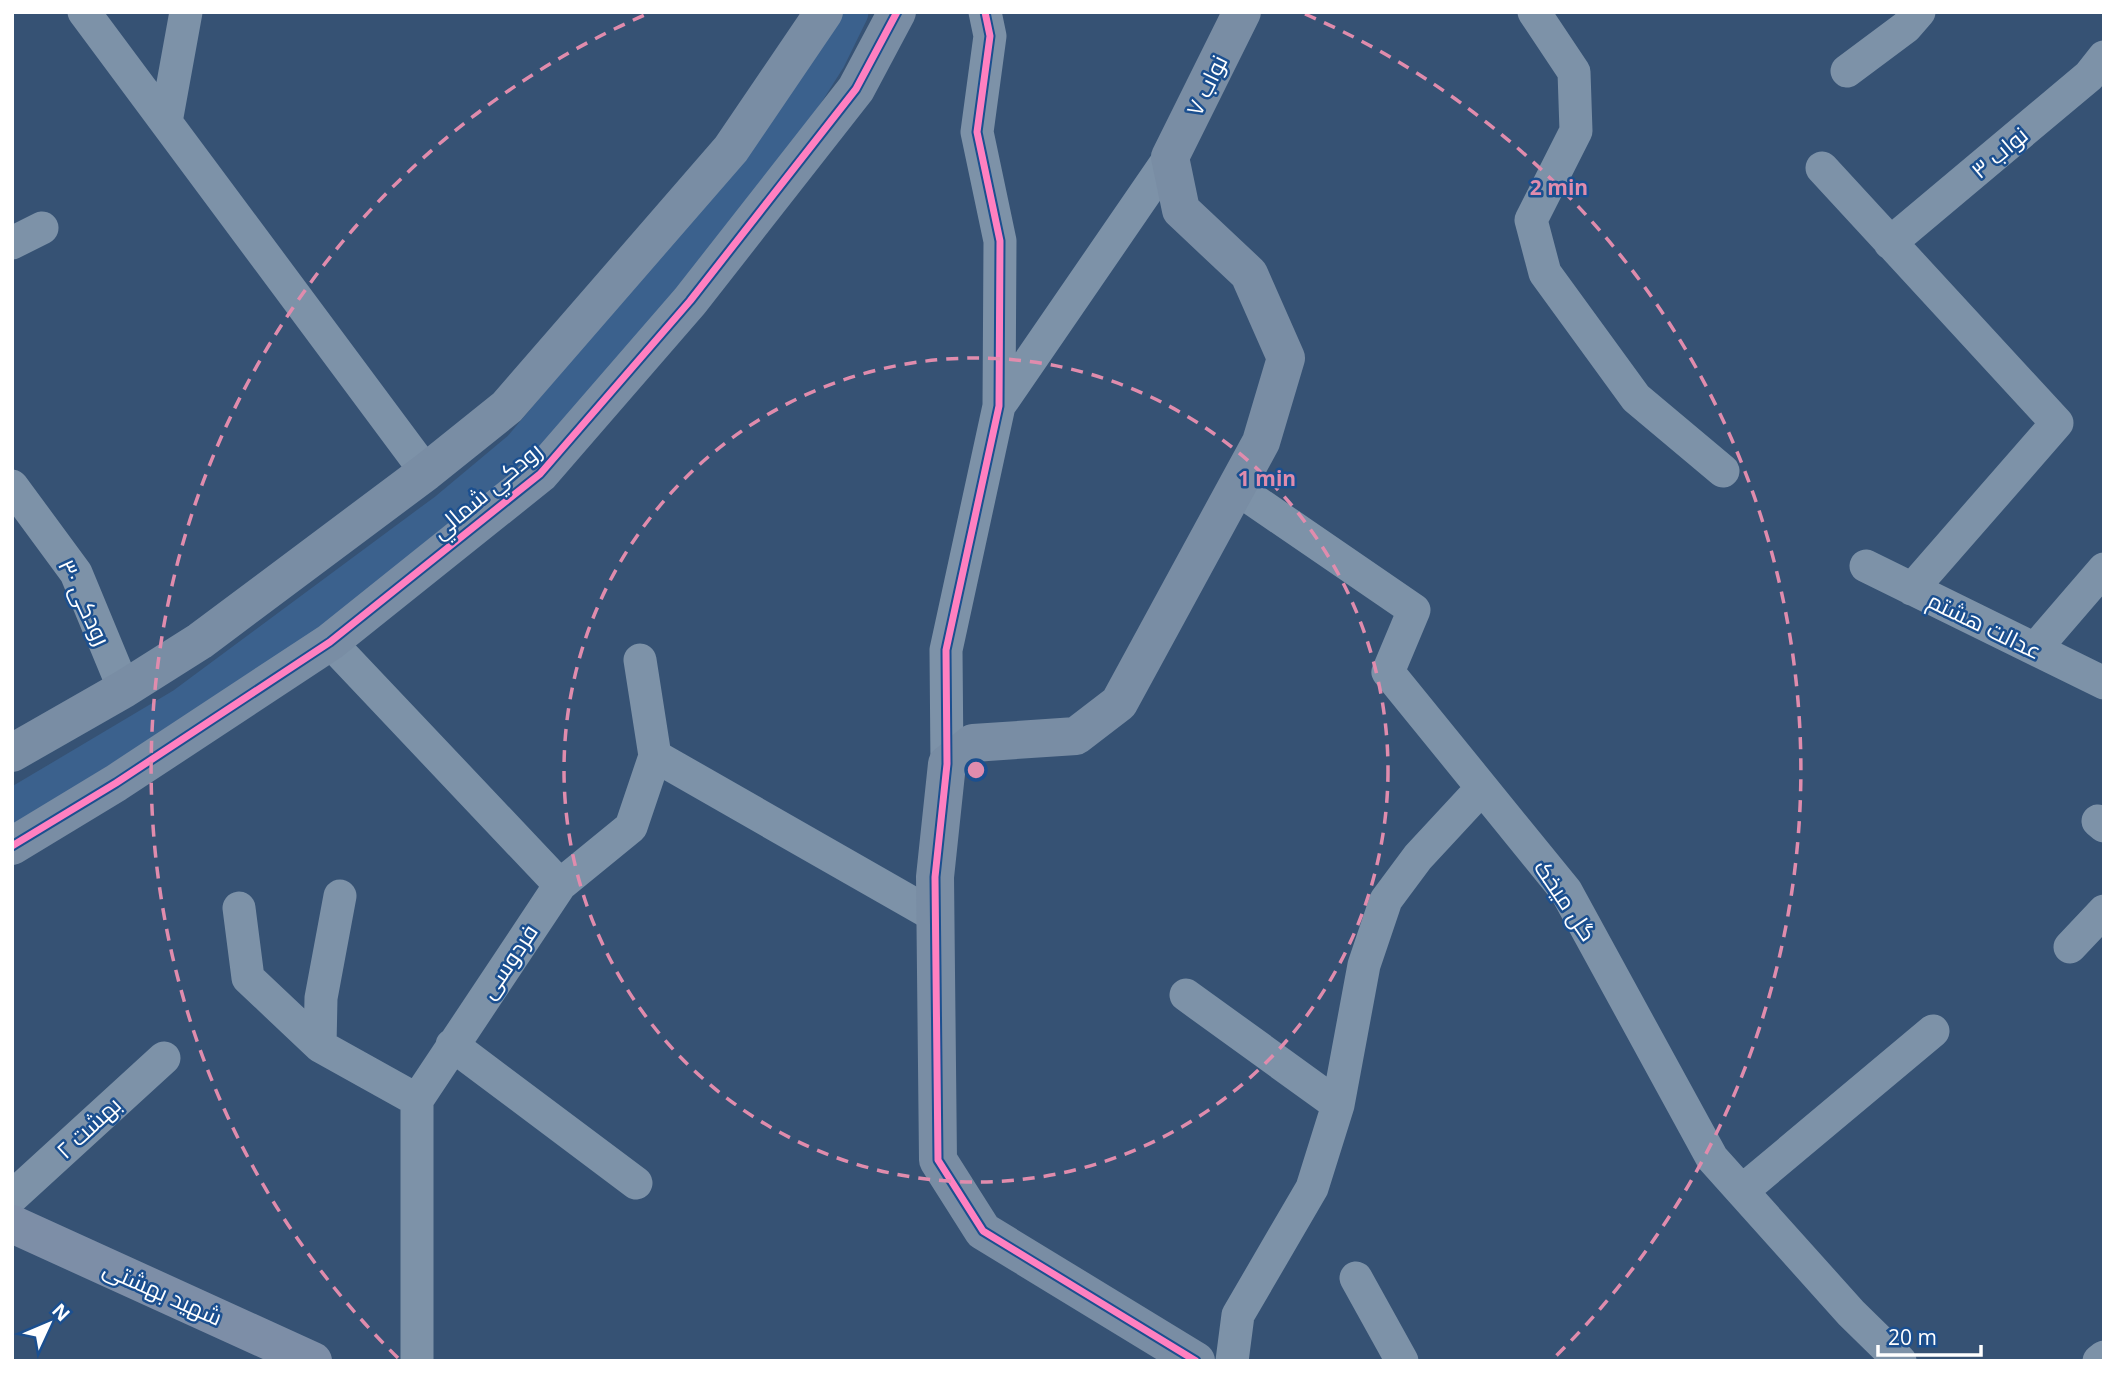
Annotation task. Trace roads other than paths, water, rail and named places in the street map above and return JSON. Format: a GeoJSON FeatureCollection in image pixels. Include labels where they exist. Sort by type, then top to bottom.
{"type":"FeatureCollection","features":[{"type":"Feature","properties":{"kind":"main road","name":"شهید بهشتی"},"geometry":{"type":"LineString","coordinates":[[12,1224],[313,1361]]}},
{"type":"Feature","properties":{"kind":"street"},"geometry":{"type":"LineString","coordinates":[[84,12],[426,472]]}},
{"type":"Feature","properties":{"kind":"street"},"geometry":{"type":"LineString","coordinates":[[166,122],[186,12]]}},
{"type":"Feature","properties":{"kind":"street"},"geometry":{"type":"LineString","coordinates":[[12,753],[124,690],[200,641],[426,472],[507,407],[731,149],[824,12]]}},
{"type":"Feature","properties":{"kind":"street","name":"رودکي شمالي"},"geometry":{"type":"LineString","coordinates":[[12,846],[116,783],[330,642],[540,474],[690,302],[856,89],[897,12]]}},
{"type":"Feature","properties":{"kind":"street"},"geometry":{"type":"LineString","coordinates":[[985,12],[990,36],[977,132],[1000,241],[999,406],[947,650],[947,764],[935,877],[939,1160],[982,1231],[1196,1361]]}},
{"type":"Feature","properties":{"kind":"street","name":"نواب ۷"},"geometry":{"type":"LineString","coordinates":[[1170,157],[1242,12]]}},
{"type":"Feature","properties":{"kind":"street"},"geometry":{"type":"LineString","coordinates":[[1534,12],[1574,72],[1576,131],[1531,220],[1545,274],[1636,398],[1723,471]]}},
{"type":"Feature","properties":{"kind":"street"},"geometry":{"type":"LineString","coordinates":[[1847,71],[1906,27],[1919,12]]}},
{"type":"Feature","properties":{"kind":"street","name":"نواب ۳"},"geometry":{"type":"LineString","coordinates":[[1890,243],[2089,76],[2104,57]]}},
{"type":"Feature","properties":{"kind":"street"},"geometry":{"type":"LineString","coordinates":[[999,406],[1170,157]]}},
{"type":"Feature","properties":{"kind":"street"},"geometry":{"type":"LineString","coordinates":[[947,764],[973,743],[1076,736],[1119,703],[1261,442],[1286,358],[1249,274],[1181,210],[1170,157]]}},
{"type":"Feature","properties":{"kind":"street"},"geometry":{"type":"LineString","coordinates":[[1822,168],[2057,423],[1912,589]]}},
{"type":"Feature","properties":{"kind":"street"},"geometry":{"type":"LineString","coordinates":[[12,243],[42,229]]}},
{"type":"Feature","properties":{"kind":"street","name":"رودکی ۳۰"},"geometry":{"type":"LineString","coordinates":[[12,486],[76,573],[124,690]]}},
{"type":"Feature","properties":{"kind":"street","name":"گل میخک"},"geometry":{"type":"LineString","coordinates":[[1236,488],[1414,610],[1388,672],[1566,891],[1712,1158],[1851,1313],[1900,1361]]}},
{"type":"Feature","properties":{"kind":"street","name":"عدالت هشتم"},"geometry":{"type":"LineString","coordinates":[[1866,566],[2104,683]]}},
{"type":"Feature","properties":{"kind":"street"},"geometry":{"type":"LineString","coordinates":[[2035,649],[2104,569]]}},
{"type":"Feature","properties":{"kind":"street"},"geometry":{"type":"LineString","coordinates":[[330,642],[560,885]]}},
{"type":"Feature","properties":{"kind":"street"},"geometry":{"type":"LineString","coordinates":[[640,660],[655,756],[935,916]]}},
{"type":"Feature","properties":{"kind":"street","name":"فردوسی"},"geometry":{"type":"LineString","coordinates":[[417,1100],[560,885],[631,827],[655,756]]}},
{"type":"Feature","properties":{"kind":"street"},"geometry":{"type":"LineString","coordinates":[[1232,1361],[1238,1315],[1312,1188],[1338,1105],[1364,965],[1386,900],[1418,857],[1482,788]]}},
{"type":"Feature","properties":{"kind":"street"},"geometry":{"type":"LineString","coordinates":[[320,1046],[321,998],[340,896]]}},
{"type":"Feature","properties":{"kind":"street"},"geometry":{"type":"LineString","coordinates":[[239,908],[248,978],[320,1046],[417,1100],[417,1361]]}},
{"type":"Feature","properties":{"kind":"street"},"geometry":{"type":"LineString","coordinates":[[2070,947],[2104,911]]}},
{"type":"Feature","properties":{"kind":"street"},"geometry":{"type":"LineString","coordinates":[[1186,995],[1338,1105]]}},
{"type":"Feature","properties":{"kind":"street"},"geometry":{"type":"LineString","coordinates":[[1742,1191],[1933,1031]]}},
{"type":"Feature","properties":{"kind":"street"},"geometry":{"type":"LineString","coordinates":[[452,1045],[636,1183]]}},
{"type":"Feature","properties":{"kind":"street","name":"بهشت ۲"},"geometry":{"type":"LineString","coordinates":[[12,1197],[164,1058]]}},
{"type":"Feature","properties":{"kind":"street"},"geometry":{"type":"LineString","coordinates":[[1356,1278],[1402,1361]]}},
{"type":"Feature","properties":{"kind":"street"},"geometry":{"type":"LineString","coordinates":[[2099,1361],[2104,1357]]}},
{"type":"Feature","properties":{"kind":"waterway"},"geometry":{"type":"LineString","coordinates":[[12,808],[182,707],[448,510],[521,449],[762,162],[827,59],[850,12]]}}]}
